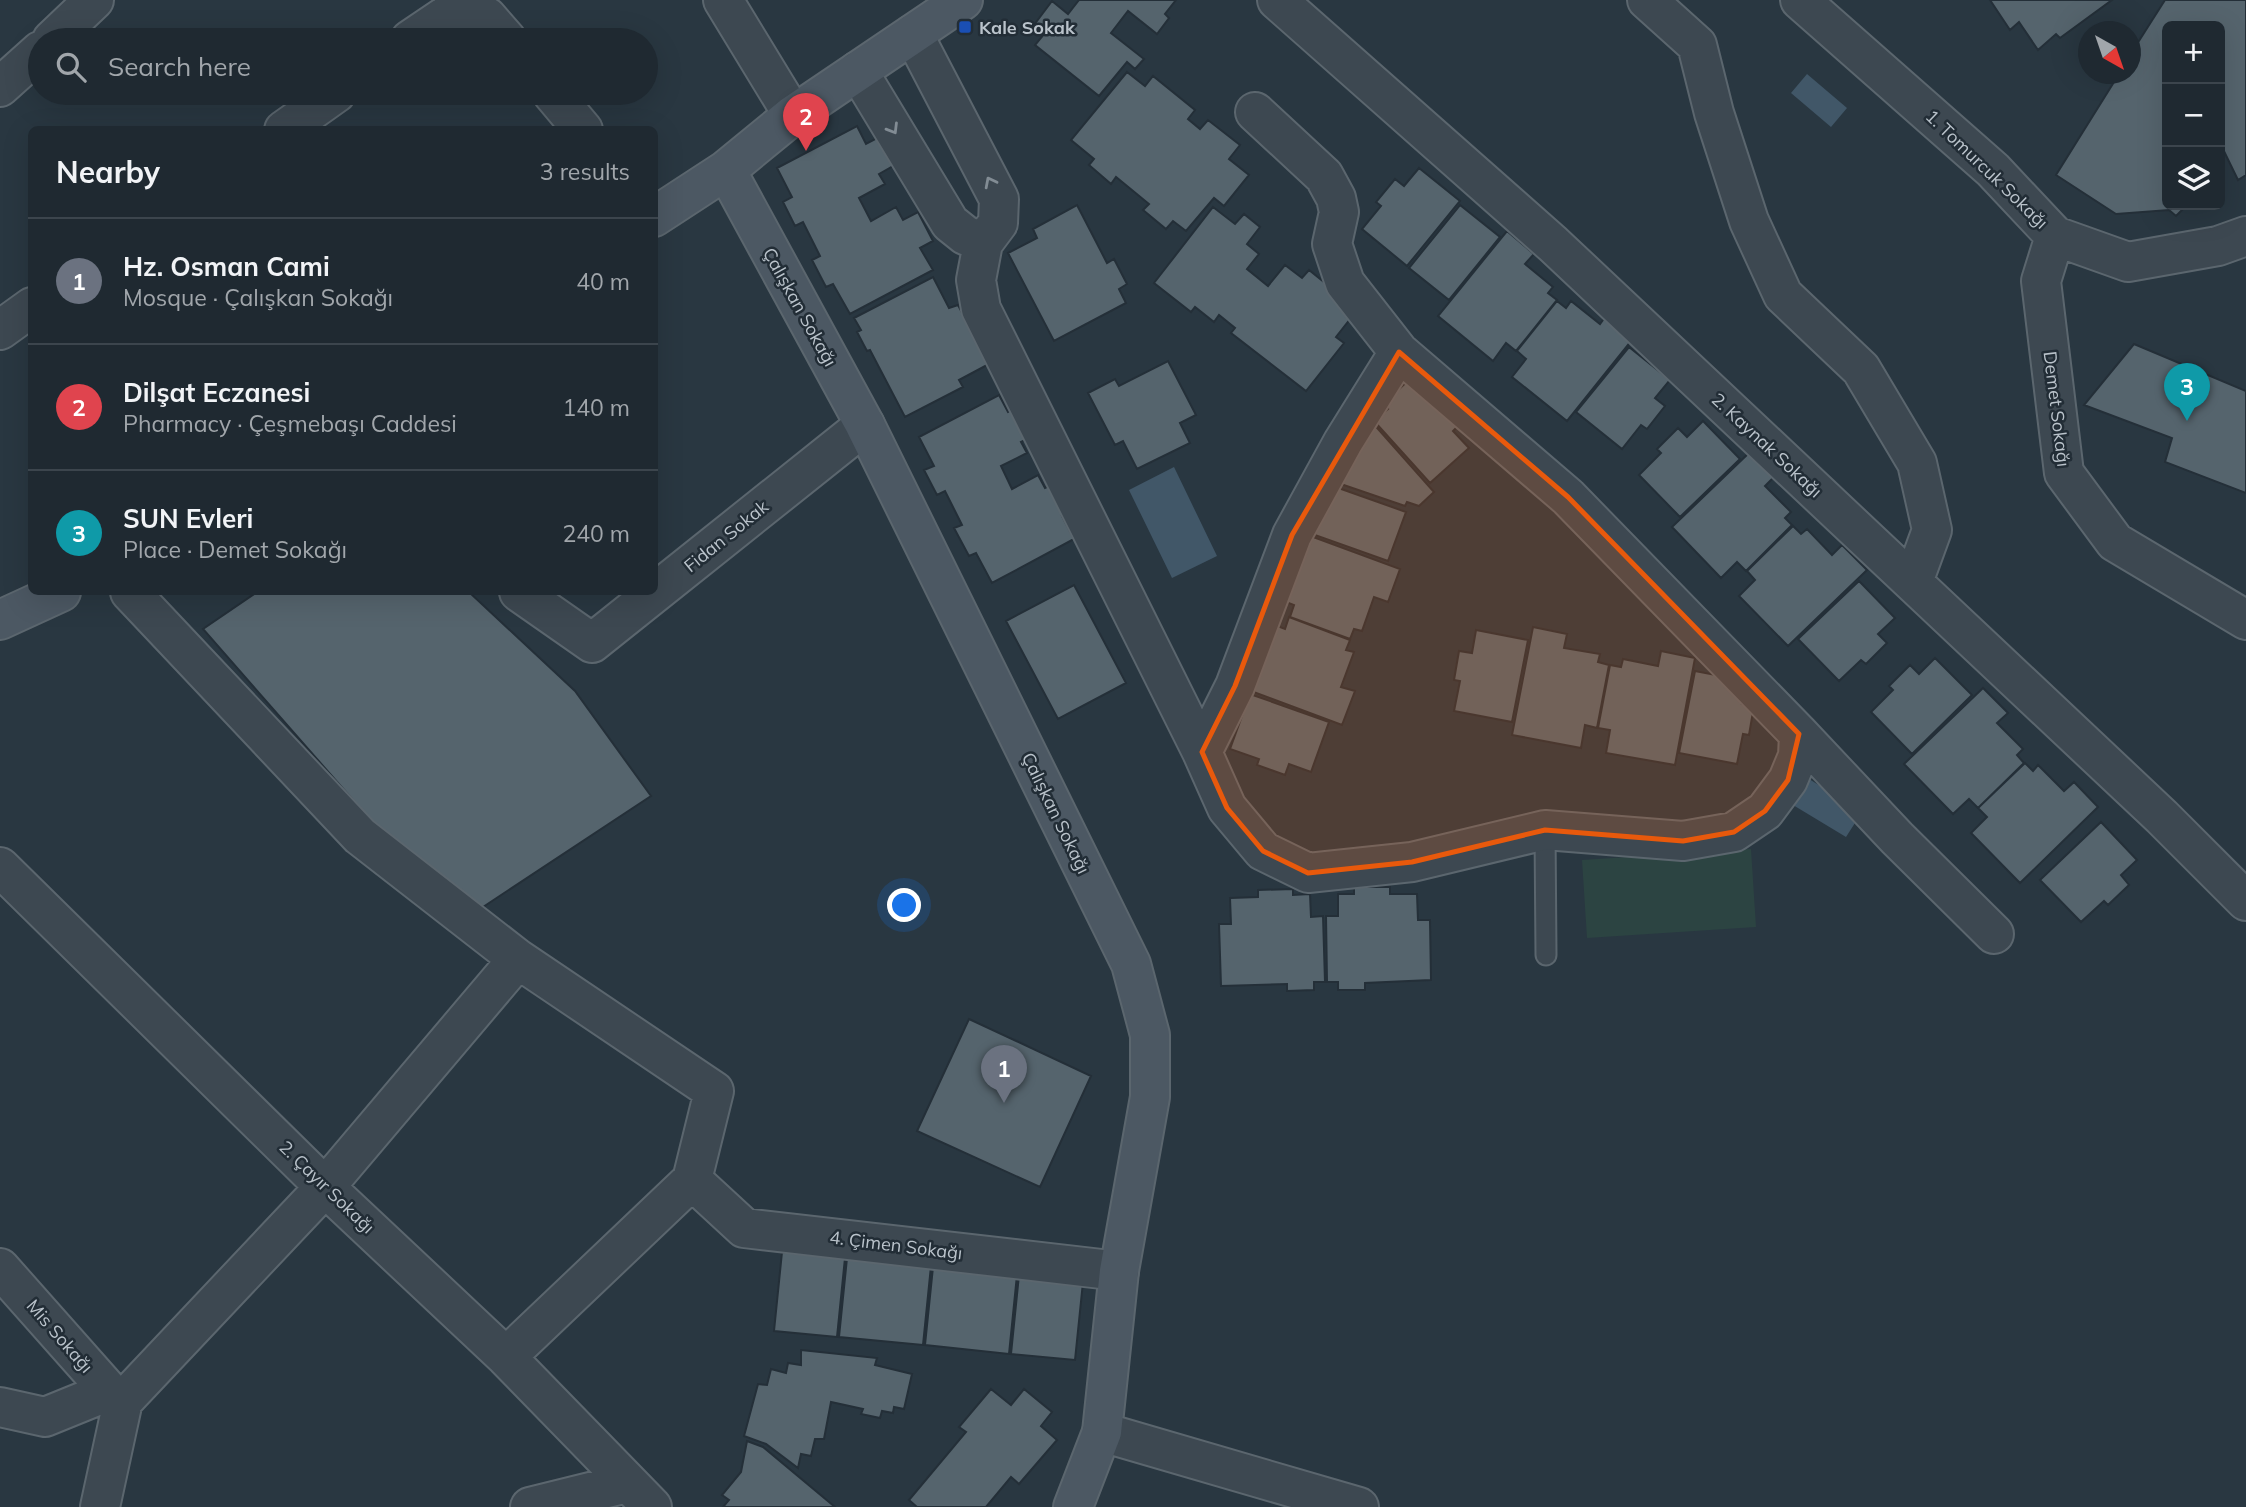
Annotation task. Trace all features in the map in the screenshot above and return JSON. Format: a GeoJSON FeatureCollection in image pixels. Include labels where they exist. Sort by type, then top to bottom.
{"type":"FeatureCollection","features":[{"type":"Feature","properties":{"kind":"main road"},"geometry":{"type":"LineString","coordinates":[[658,213],[726,170],[793,115],[956,2]]}},
{"type":"Feature","properties":{"kind":"main road","name":"Çalışkan Sokağı"},"geometry":{"type":"LineString","coordinates":[[726,170],[865,425],[1131,964],[1150,1035],[1150,1097],[1119,1271],[1102,1432],[1073,1507]]}},
{"type":"Feature","properties":{"kind":"main road"},"geometry":{"type":"LineString","coordinates":[[0,620],[54,595]]}},
{"type":"Feature","properties":{"kind":"street"},"geometry":{"type":"LineString","coordinates":[[65,28],[94,0]]}},
{"type":"Feature","properties":{"kind":"street"},"geometry":{"type":"LineString","coordinates":[[723,0],[793,115]]}},
{"type":"Feature","properties":{"kind":"street","name":"2. Kaynak Sokağı"},"geometry":{"type":"LineString","coordinates":[[1277,0],[1553,244],[2162,817],[2246,901]]}},
{"type":"Feature","properties":{"kind":"street"},"geometry":{"type":"LineString","coordinates":[[1647,0],[1697,45],[1714,113],[1749,221],[1783,295],[1861,369],[1917,463],[1933,530],[1913,582]]}},
{"type":"Feature","properties":{"kind":"street","name":"1. Tomurcuk Sokağı"},"geometry":{"type":"LineString","coordinates":[[1800,0],[1993,170],[2056,236],[2128,262],[2218,246],[2246,236]]}},
{"type":"Feature","properties":{"kind":"street"},"geometry":{"type":"LineString","coordinates":[[423,28],[449,4],[487,17],[497,28]]}},
{"type":"Feature","properties":{"kind":"street"},"geometry":{"type":"LineString","coordinates":[[913,34],[999,199],[998,223],[983,243],[976,280],[981,309],[1202,752],[1227,808],[1263,851],[1308,873],[1412,862],[1545,830],[1684,841],[1734,832],[1765,811],[1788,780],[1798,756],[1799,734]]}},
{"type":"Feature","properties":{"kind":"street"},"geometry":{"type":"LineString","coordinates":[[0,87],[28,62]]}},
{"type":"Feature","properties":{"kind":"street"},"geometry":{"type":"LineString","coordinates":[[858,71],[950,223],[965,235],[983,243]]}},
{"type":"Feature","properties":{"kind":"street"},"geometry":{"type":"LineString","coordinates":[[290,126],[319,105]]}},
{"type":"Feature","properties":{"kind":"street"},"geometry":{"type":"LineString","coordinates":[[562,105],[580,126]]}},
{"type":"Feature","properties":{"kind":"street"},"geometry":{"type":"LineString","coordinates":[[1255,112],[1324,176],[1336,198],[1339,212],[1332,244],[1345,284],[1399,352],[1568,497],[1897,838],[1994,934]]}},
{"type":"Feature","properties":{"kind":"street","name":"Demet Sokağı"},"geometry":{"type":"LineString","coordinates":[[2056,236],[2041,281],[2064,473],[2115,542],[2246,620]]}},
{"type":"Feature","properties":{"kind":"street"},"geometry":{"type":"LineString","coordinates":[[0,330],[28,310]]}},
{"type":"Feature","properties":{"kind":"street"},"geometry":{"type":"LineString","coordinates":[[1202,752],[1235,686],[1292,535],[1343,442],[1399,352]]}},
{"type":"Feature","properties":{"kind":"street","name":"Fidan Sokak"},"geometry":{"type":"LineString","coordinates":[[658,590],[865,425]]}},
{"type":"Feature","properties":{"kind":"street"},"geometry":{"type":"LineString","coordinates":[[133,595],[360,836],[518,959],[714,1091],[692,1180],[506,1357]]}},
{"type":"Feature","properties":{"kind":"street","name":"Fidan Sokak"},"geometry":{"type":"LineString","coordinates":[[523,595],[592,643],[652,595]]}},
{"type":"Feature","properties":{"kind":"street","name":"2. Çayır Sokağı"},"geometry":{"type":"LineString","coordinates":[[0,867],[326,1186],[506,1357],[639,1495]]}},
{"type":"Feature","properties":{"kind":"street"},"geometry":{"type":"LineString","coordinates":[[0,1407],[45,1417],[116,1396],[326,1186],[518,959]]}},
{"type":"Feature","properties":{"kind":"street","name":"4. Çimen Sokağı"},"geometry":{"type":"LineString","coordinates":[[692,1180],[744,1228],[1119,1271]]}},
{"type":"Feature","properties":{"kind":"street","name":"Mis Sokağı"},"geometry":{"type":"LineString","coordinates":[[0,1268],[116,1396]]}},
{"type":"Feature","properties":{"kind":"street"},"geometry":{"type":"LineString","coordinates":[[100,1507],[116,1396]]}},
{"type":"Feature","properties":{"kind":"street"},"geometry":{"type":"LineString","coordinates":[[1102,1432],[1359,1507]]}},
{"type":"Feature","properties":{"kind":"street"},"geometry":{"type":"LineString","coordinates":[[530,1507],[639,1495]]}},
{"type":"Feature","properties":{"kind":"lane"},"geometry":{"type":"LineString","coordinates":[[1545,830],[1546,955]]}},
{"type":"Feature","properties":{"kind":"highlighted area"},"geometry":{"type":"Polygon","coordinates":[[[1399,352],[1568,497],[1799,734],[1788,780],[1765,811],[1734,832],[1683,841],[1545,830],[1412,862],[1308,873],[1263,851],[1227,808],[1202,752],[1235,686],[1292,535],[1399,352]]]}},
{"type":"Feature","properties":{"kind":"green space"},"geometry":{"type":"Polygon","coordinates":[[[1751,849],[1756,927],[1587,938],[1582,860],[1751,849]]]}},
{"type":"Feature","properties":{"kind":"water"},"geometry":{"type":"Polygon","coordinates":[[[1807,74],[1847,108],[1831,127],[1791,93],[1807,74]]]}},
{"type":"Feature","properties":{"kind":"water"},"geometry":{"type":"Polygon","coordinates":[[[1174,467],[1217,556],[1172,578],[1129,490],[1174,467]]]}},
{"type":"Feature","properties":{"kind":"water"},"geometry":{"type":"Polygon","coordinates":[[[1809,779],[1862,812],[1846,837],[1793,805],[1809,779]]]}},
{"type":"Feature","properties":{"kind":"building"},"geometry":{"type":"Polygon","coordinates":[[[1079,0],[1176,0],[1165,14],[1169,18],[1157,34],[1128,11],[1111,33],[1144,59],[1135,69],[1127,62],[1099,96],[1035,45],[1045,33],[1034,25],[1052,1],[1068,14],[1079,0]]]}},
{"type":"Feature","properties":{"kind":"building"},"geometry":{"type":"Polygon","coordinates":[[[1990,0],[2112,0],[2083,21],[2078,21],[2078,25],[2060,38],[2056,34],[2038,50],[2019,22],[2010,30],[1990,0]]]}},
{"type":"Feature","properties":{"kind":"building"},"geometry":{"type":"Polygon","coordinates":[[[2165,0],[2246,0],[2246,175],[2238,180],[2225,153],[2225,21],[2162,21],[2162,210],[2169,210],[2116,214],[2056,175],[2113,84],[2141,84],[2141,38],[2165,0]]]}},
{"type":"Feature","properties":{"kind":"building"},"geometry":{"type":"Polygon","coordinates":[[[1127,72],[1145,86],[1153,76],[1195,110],[1188,119],[1200,129],[1208,120],[1240,145],[1229,159],[1249,175],[1224,206],[1214,198],[1186,231],[1173,221],[1166,229],[1143,210],[1149,204],[1116,177],[1111,184],[1089,165],[1094,159],[1071,140],[1127,72]]]}},
{"type":"Feature","properties":{"kind":"building"},"geometry":{"type":"Polygon","coordinates":[[[857,126],[866,144],[879,137],[893,166],[879,174],[885,184],[859,198],[871,221],[896,207],[903,220],[918,212],[933,241],[920,248],[933,270],[850,314],[833,284],[826,287],[812,260],[820,256],[803,222],[795,226],[783,202],[792,197],[777,168],[857,126]]]}},
{"type":"Feature","properties":{"kind":"building"},"geometry":{"type":"Polygon","coordinates":[[[1419,168],[1460,201],[1407,266],[1362,229],[1381,206],[1376,202],[1395,179],[1404,186],[1419,168]]]}},
{"type":"Feature","properties":{"kind":"building"},"geometry":{"type":"Polygon","coordinates":[[[1077,205],[1107,263],[1114,259],[1127,284],[1119,289],[1126,303],[1054,341],[1008,253],[1037,238],[1033,229],[1077,205]]]}},
{"type":"Feature","properties":{"kind":"building"},"geometry":{"type":"Polygon","coordinates":[[[1460,205],[1500,237],[1449,300],[1409,268],[1460,205]]]}},
{"type":"Feature","properties":{"kind":"building"},"geometry":{"type":"Polygon","coordinates":[[[1213,207],[1235,224],[1244,214],[1260,227],[1247,244],[1259,254],[1247,269],[1268,286],[1285,265],[1302,278],[1309,270],[1335,291],[1354,314],[1336,337],[1344,343],[1306,391],[1231,333],[1235,328],[1219,315],[1214,322],[1195,307],[1191,312],[1154,283],[1213,207]]]}},
{"type":"Feature","properties":{"kind":"building"},"geometry":{"type":"Polygon","coordinates":[[[2169,210],[2182,210],[2176,216],[2169,210]]]}},
{"type":"Feature","properties":{"kind":"building"},"geometry":{"type":"Polygon","coordinates":[[[1507,231],[1534,254],[1525,264],[1553,287],[1548,293],[1557,300],[1516,351],[1506,343],[1493,361],[1438,316],[1507,231]]]}},
{"type":"Feature","properties":{"kind":"building"},"geometry":{"type":"Polygon","coordinates":[[[933,277],[949,308],[958,305],[989,364],[959,380],[963,387],[905,417],[870,350],[867,351],[857,332],[861,330],[854,318],[933,277]]]}},
{"type":"Feature","properties":{"kind":"building"},"geometry":{"type":"Polygon","coordinates":[[[1557,301],[1566,308],[1571,301],[1600,324],[1608,313],[1636,335],[1567,421],[1512,377],[1526,359],[1517,351],[1557,301]]]}},
{"type":"Feature","properties":{"kind":"building"},"geometry":{"type":"Polygon","coordinates":[[[2134,344],[2246,391],[2246,493],[2165,462],[2172,438],[2084,405],[2134,344]]]}},
{"type":"Feature","properties":{"kind":"building"},"geometry":{"type":"Polygon","coordinates":[[[1629,347],[1670,380],[1655,398],[1665,406],[1647,429],[1641,425],[1622,449],[1576,412],[1629,347]]]}},
{"type":"Feature","properties":{"kind":"building"},"geometry":{"type":"Polygon","coordinates":[[[1168,361],[1196,415],[1180,423],[1190,443],[1137,469],[1123,441],[1115,445],[1088,393],[1115,379],[1119,386],[1168,361]]]}},
{"type":"Feature","properties":{"kind":"building"},"geometry":{"type":"Polygon","coordinates":[[[1412,377],[1462,422],[1453,431],[1469,448],[1430,483],[1374,421],[1388,409],[1383,404],[1412,377]]]}},
{"type":"Feature","properties":{"kind":"building"},"geometry":{"type":"Polygon","coordinates":[[[999,395],[1008,412],[1021,406],[1036,435],[1021,442],[1027,453],[1001,466],[1012,489],[1038,475],[1045,488],[1060,481],[1074,509],[1062,516],[1074,539],[992,583],[976,553],[969,556],[954,528],[962,525],[945,491],[937,495],[924,470],[934,466],[919,437],[999,395]]]}},
{"type":"Feature","properties":{"kind":"building"},"geometry":{"type":"Polygon","coordinates":[[[1371,421],[1434,492],[1419,506],[1407,502],[1405,506],[1332,481],[1371,421]]]}},
{"type":"Feature","properties":{"kind":"building"},"geometry":{"type":"Polygon","coordinates":[[[1703,421],[1740,459],[1680,517],[1639,475],[1661,453],[1657,449],[1678,428],[1687,437],[1703,421]]]}},
{"type":"Feature","properties":{"kind":"building"},"geometry":{"type":"Polygon","coordinates":[[[1751,451],[1775,476],[1765,486],[1791,512],[1785,518],[1792,525],[1746,571],[1737,562],[1721,578],[1672,527],[1751,451]]]}},
{"type":"Feature","properties":{"kind":"building"},"geometry":{"type":"Polygon","coordinates":[[[1330,485],[1406,512],[1388,561],[1312,534],[1330,485]]]}},
{"type":"Feature","properties":{"kind":"building"},"geometry":{"type":"Polygon","coordinates":[[[1793,526],[1801,534],[1807,529],[1832,555],[1842,545],[1867,570],[1788,646],[1739,596],[1755,580],[1747,571],[1793,526]]]}},
{"type":"Feature","properties":{"kind":"building"},"geometry":{"type":"Polygon","coordinates":[[[1297,531],[1400,569],[1388,602],[1374,597],[1362,631],[1354,629],[1350,639],[1290,617],[1294,605],[1273,597],[1297,531]]]}},
{"type":"Feature","properties":{"kind":"building"},"geometry":{"type":"Polygon","coordinates":[[[1859,581],[1895,618],[1878,634],[1887,643],[1866,664],[1861,660],[1839,681],[1798,639],[1859,581]]]}},
{"type":"Feature","properties":{"kind":"building"},"geometry":{"type":"Polygon","coordinates":[[[1074,585],[1126,683],[1058,719],[1006,621],[1074,585]]]}},
{"type":"Feature","properties":{"kind":"building"},"geometry":{"type":"Polygon","coordinates":[[[253,595],[472,595],[575,691],[651,796],[480,909],[381,832],[203,629],[253,595]]]}},
{"type":"Feature","properties":{"kind":"building"},"geometry":{"type":"Polygon","coordinates":[[[1289,617],[1350,640],[1346,650],[1354,652],[1341,687],[1355,691],[1342,725],[1240,687],[1264,621],[1285,629],[1289,617]]]}},
{"type":"Feature","properties":{"kind":"building"},"geometry":{"type":"Polygon","coordinates":[[[1533,627],[1567,634],[1564,648],[1600,654],[1598,662],[1609,665],[1597,728],[1585,725],[1581,748],[1512,735],[1533,627]]]}},
{"type":"Feature","properties":{"kind":"building"},"geometry":{"type":"Polygon","coordinates":[[[1476,630],[1528,640],[1512,722],[1454,711],[1460,681],[1454,680],[1459,651],[1472,653],[1476,630]]]}},
{"type":"Feature","properties":{"kind":"building"},"geometry":{"type":"Polygon","coordinates":[[[1661,651],[1695,658],[1675,765],[1606,753],[1610,730],[1598,728],[1610,665],[1621,667],[1623,659],[1658,666],[1661,651]]]}},
{"type":"Feature","properties":{"kind":"building"},"geometry":{"type":"Polygon","coordinates":[[[1935,658],[1972,695],[1912,754],[1871,712],[1893,690],[1889,686],[1910,665],[1919,674],[1935,658]]]}},
{"type":"Feature","properties":{"kind":"building"},"geometry":{"type":"Polygon","coordinates":[[[1695,671],[1747,681],[1742,704],[1754,706],[1749,735],[1743,734],[1737,764],[1679,753],[1695,671]]]}},
{"type":"Feature","properties":{"kind":"building"},"geometry":{"type":"Polygon","coordinates":[[[1983,688],[2008,713],[1997,723],[2023,749],[2017,755],[2024,763],[1978,808],[1969,799],[1953,814],[1904,764],[1983,688]]]}},
{"type":"Feature","properties":{"kind":"building"},"geometry":{"type":"Polygon","coordinates":[[[1250,694],[1329,722],[1311,772],[1289,764],[1285,775],[1257,765],[1259,759],[1230,749],[1250,694]]]}},
{"type":"Feature","properties":{"kind":"building"},"geometry":{"type":"Polygon","coordinates":[[[2025,763],[2033,771],[2038,765],[2064,791],[2074,782],[2098,807],[2020,883],[1971,833],[1987,817],[1978,808],[2025,763]]]}},
{"type":"Feature","properties":{"kind":"building"},"geometry":{"type":"Polygon","coordinates":[[[2101,822],[2137,860],[2121,875],[2129,885],[2108,905],[2104,901],[2081,922],[2040,880],[2101,822]]]}},
{"type":"Feature","properties":{"kind":"building"},"geometry":{"type":"Polygon","coordinates":[[[1354,887],[1390,887],[1390,894],[1417,894],[1418,920],[1430,920],[1431,980],[1365,983],[1365,990],[1338,990],[1338,982],[1327,982],[1326,916],[1338,916],[1338,894],[1354,894],[1354,887]]]}},
{"type":"Feature","properties":{"kind":"building"},"geometry":{"type":"Polygon","coordinates":[[[1293,889],[1293,895],[1310,894],[1311,917],[1323,916],[1325,982],[1314,982],[1314,990],[1287,991],[1287,984],[1221,986],[1219,924],[1231,924],[1230,898],[1258,897],[1258,890],[1293,889]]]}},
{"type":"Feature","properties":{"kind":"building"},"geometry":{"type":"Polygon","coordinates":[[[969,1019],[1091,1076],[1040,1187],[917,1131],[969,1019]]]}},
{"type":"Feature","properties":{"kind":"building"},"geometry":{"type":"Polygon","coordinates":[[[782,1252],[845,1258],[837,1337],[774,1331],[782,1252]]]}},
{"type":"Feature","properties":{"kind":"building"},"geometry":{"type":"Polygon","coordinates":[[[847,1258],[931,1266],[923,1345],[839,1337],[847,1258]]]}},
{"type":"Feature","properties":{"kind":"building"},"geometry":{"type":"Polygon","coordinates":[[[933,1267],[1017,1275],[1009,1354],[925,1345],[933,1267]]]}},
{"type":"Feature","properties":{"kind":"building"},"geometry":{"type":"Polygon","coordinates":[[[1019,1275],[1083,1282],[1075,1360],[1011,1354],[1019,1275]]]}},
{"type":"Feature","properties":{"kind":"building"},"geometry":{"type":"Polygon","coordinates":[[[801,1350],[877,1358],[875,1365],[912,1374],[904,1409],[894,1407],[893,1413],[882,1411],[880,1418],[861,1414],[863,1409],[831,1402],[824,1439],[815,1439],[811,1456],[801,1454],[798,1468],[766,1444],[744,1436],[758,1384],[767,1385],[771,1369],[786,1373],[788,1363],[801,1365],[801,1350]]]}},
{"type":"Feature","properties":{"kind":"building"},"geometry":{"type":"Polygon","coordinates":[[[991,1389],[1011,1405],[1024,1389],[1052,1412],[1041,1426],[1057,1440],[1019,1484],[1011,1477],[986,1507],[917,1507],[909,1500],[966,1432],[959,1427],[991,1389]]]}},
{"type":"Feature","properties":{"kind":"building"},"geometry":{"type":"Polygon","coordinates":[[[747,1441],[763,1447],[835,1507],[723,1507],[729,1500],[722,1495],[741,1472],[747,1441]]]}},
{"type":"Feature","properties":{"kind":"place","name":"Kale Sokak"},"geometry":{"type":"Point","coordinates":[965,27]}},
{"type":"Feature","properties":{"kind":"place","name":"Dilşat Eczanesi"},"geometry":{"type":"Point","coordinates":[806,151]}},
{"type":"Feature","properties":{"kind":"place","name":"SUN Evleri"},"geometry":{"type":"Point","coordinates":[2187,421]}},
{"type":"Feature","properties":{"kind":"place","name":"Hz. Osman Cami"},"geometry":{"type":"Point","coordinates":[1004,1103]}}]}
